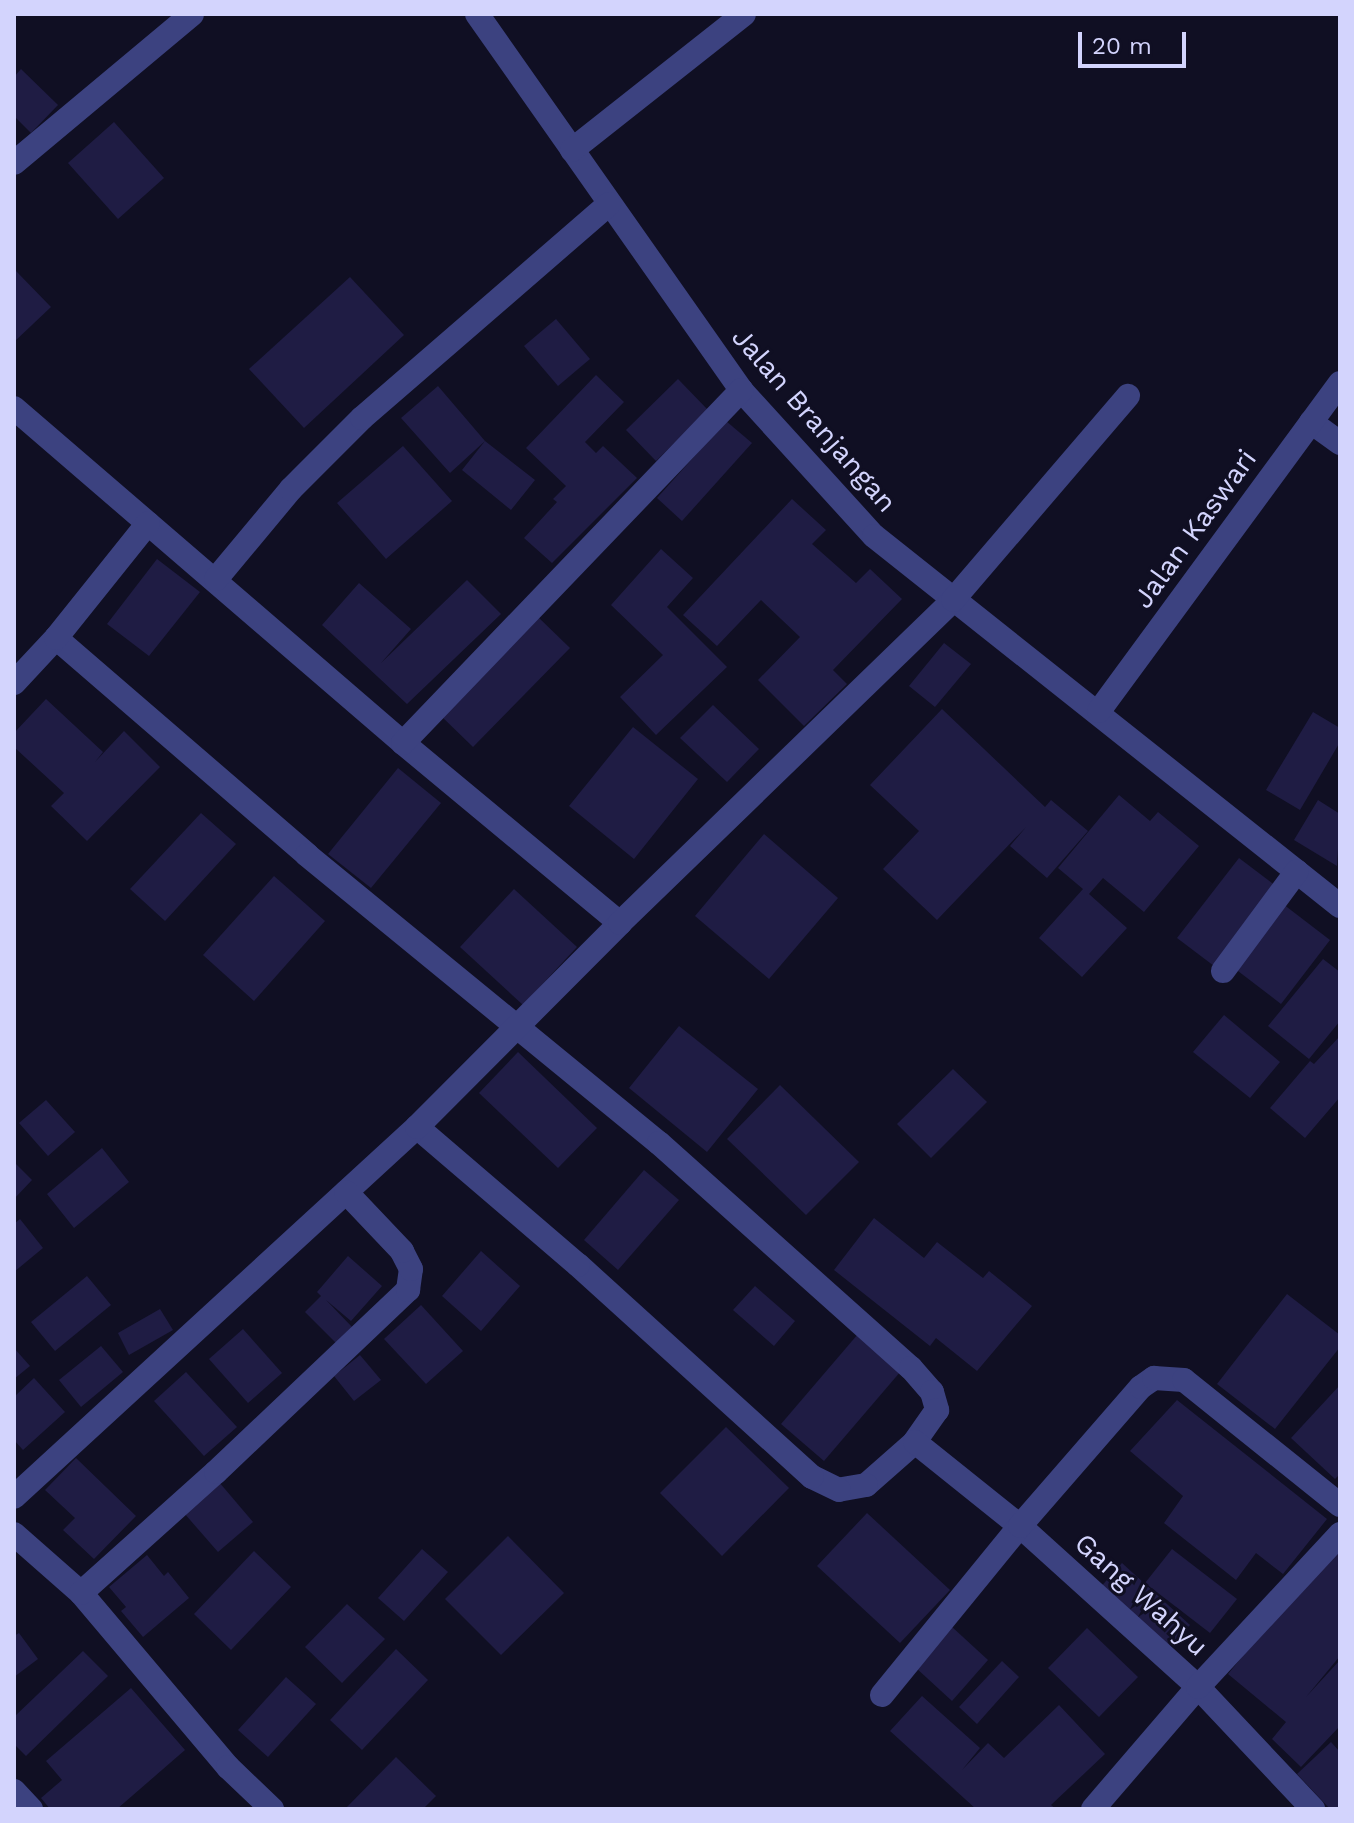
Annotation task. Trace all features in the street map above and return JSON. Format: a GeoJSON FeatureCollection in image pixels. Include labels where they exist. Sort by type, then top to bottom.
{"type":"FeatureCollection","features":[{"type":"Feature","properties":{"kind":"street"},"geometry":{"type":"LineString","coordinates":[[14,163],[192,14]]}},
{"type":"Feature","properties":{"kind":"street"},"geometry":{"type":"LineString","coordinates":[[572,150],[744,14]]}},
{"type":"Feature","properties":{"kind":"street","name":"Jalan Branjangan"},"geometry":{"type":"LineString","coordinates":[[484,16],[609,204],[741,390],[874,536],[1099,711],[1340,906]]}},
{"type":"Feature","properties":{"kind":"street"},"geometry":{"type":"LineString","coordinates":[[216,579],[291,489],[362,418],[609,204]]}},
{"type":"Feature","properties":{"kind":"street","name":"Jalan Kaswari"},"geometry":{"type":"LineString","coordinates":[[1099,711],[1340,383]]}},
{"type":"Feature","properties":{"kind":"street"},"geometry":{"type":"LineString","coordinates":[[403,743],[741,390]]}},
{"type":"Feature","properties":{"kind":"street"},"geometry":{"type":"LineString","coordinates":[[14,1497],[417,1127],[620,923],[953,600],[1128,396]]}},
{"type":"Feature","properties":{"kind":"street"},"geometry":{"type":"LineString","coordinates":[[14,408],[403,743],[620,923]]}},
{"type":"Feature","properties":{"kind":"street"},"geometry":{"type":"LineString","coordinates":[[1311,422],[1340,443]]}},
{"type":"Feature","properties":{"kind":"street"},"geometry":{"type":"LineString","coordinates":[[14,683],[56,638],[148,523]]}},
{"type":"Feature","properties":{"kind":"street"},"geometry":{"type":"LineString","coordinates":[[56,638],[307,855],[659,1143],[911,1368],[932,1392],[937,1410],[915,1442],[866,1485],[839,1490],[812,1477],[578,1265],[417,1127]]}},
{"type":"Feature","properties":{"kind":"street"},"geometry":{"type":"LineString","coordinates":[[1223,971],[1297,871]]}},
{"type":"Feature","properties":{"kind":"street"},"geometry":{"type":"LineString","coordinates":[[81,1593],[216,1472],[408,1290],[411,1269],[402,1251],[346,1192]]}},
{"type":"Feature","properties":{"kind":"street"},"geometry":{"type":"LineString","coordinates":[[882,1695],[1020,1526],[1141,1387],[1154,1378],[1184,1380],[1340,1505]]}},
{"type":"Feature","properties":{"kind":"street","name":"Gang Wahyu"},"geometry":{"type":"LineString","coordinates":[[915,1442],[1020,1526],[1198,1687],[1313,1809]]}},
{"type":"Feature","properties":{"kind":"street"},"geometry":{"type":"LineString","coordinates":[[14,1534],[81,1593],[228,1767],[272,1809]]}},
{"type":"Feature","properties":{"kind":"street"},"geometry":{"type":"LineString","coordinates":[[1093,1809],[1198,1687],[1340,1534]]}},
{"type":"Feature","properties":{"kind":"street"},"geometry":{"type":"LineString","coordinates":[[14,1791],[31,1809]]}},
{"type":"Feature","properties":{"kind":"building"},"geometry":{"type":"Polygon","coordinates":[[[21,69],[58,105],[31,133],[14,116],[14,77],[21,69]]]}},
{"type":"Feature","properties":{"kind":"building"},"geometry":{"type":"Polygon","coordinates":[[[114,122],[164,178],[118,219],[68,163],[114,122]]]}},
{"type":"Feature","properties":{"kind":"building"},"geometry":{"type":"Polygon","coordinates":[[[16,271],[51,307],[14,342],[14,274],[16,271]]]}},
{"type":"Feature","properties":{"kind":"building"},"geometry":{"type":"Polygon","coordinates":[[[350,277],[404,335],[304,428],[249,369],[350,277]]]}},
{"type":"Feature","properties":{"kind":"building"},"geometry":{"type":"Polygon","coordinates":[[[556,319],[590,359],[558,386],[524,346],[556,319]]]}},
{"type":"Feature","properties":{"kind":"building"},"geometry":{"type":"Polygon","coordinates":[[[596,375],[624,402],[585,442],[596,453],[603,446],[637,478],[552,563],[524,538],[557,502],[553,499],[566,486],[526,448],[596,375]]]}},
{"type":"Feature","properties":{"kind":"building"},"geometry":{"type":"Polygon","coordinates":[[[678,379],[708,410],[656,461],[626,430],[678,379]]]}},
{"type":"Feature","properties":{"kind":"building"},"geometry":{"type":"Polygon","coordinates":[[[438,386],[485,441],[450,473],[401,418],[438,386]]]}},
{"type":"Feature","properties":{"kind":"building"},"geometry":{"type":"Polygon","coordinates":[[[726,421],[752,443],[682,521],[657,498],[726,421]]]}},
{"type":"Feature","properties":{"kind":"building"},"geometry":{"type":"Polygon","coordinates":[[[485,441],[535,480],[511,510],[462,470],[485,441]]]}},
{"type":"Feature","properties":{"kind":"building"},"geometry":{"type":"Polygon","coordinates":[[[403,446],[452,501],[386,559],[337,503],[403,446]]]}},
{"type":"Feature","properties":{"kind":"building"},"geometry":{"type":"Polygon","coordinates":[[[792,499],[826,530],[812,544],[856,583],[870,569],[902,599],[833,670],[847,684],[804,726],[758,680],[800,637],[761,600],[717,646],[683,615],[792,499]]]}},
{"type":"Feature","properties":{"kind":"building"},"geometry":{"type":"Polygon","coordinates":[[[661,549],[693,578],[667,607],[727,667],[656,735],[620,697],[663,655],[611,605],[661,549]]]}},
{"type":"Feature","properties":{"kind":"building"},"geometry":{"type":"Polygon","coordinates":[[[157,559],[200,592],[149,656],[107,624],[157,559]]]}},
{"type":"Feature","properties":{"kind":"building"},"geometry":{"type":"Polygon","coordinates":[[[467,580],[501,614],[407,704],[322,625],[359,583],[411,629],[381,663],[467,580]]]}},
{"type":"Feature","properties":{"kind":"building"},"geometry":{"type":"Polygon","coordinates":[[[537,616],[570,648],[473,747],[440,715],[537,616]]]}},
{"type":"Feature","properties":{"kind":"building"},"geometry":{"type":"Polygon","coordinates":[[[944,643],[971,664],[935,707],[909,686],[944,643]]]}},
{"type":"Feature","properties":{"kind":"building"},"geometry":{"type":"Polygon","coordinates":[[[46,699],[103,752],[95,762],[124,731],[160,767],[87,841],[51,806],[64,793],[14,747],[14,733],[46,699]]]}},
{"type":"Feature","properties":{"kind":"building"},"geometry":{"type":"Polygon","coordinates":[[[713,705],[759,749],[727,782],[680,738],[713,705]]]}},
{"type":"Feature","properties":{"kind":"building"},"geometry":{"type":"Polygon","coordinates":[[[942,709],[1045,807],[1051,800],[1088,831],[1047,878],[1010,846],[1026,827],[937,920],[883,869],[919,831],[870,785],[942,709]]]}},
{"type":"Feature","properties":{"kind":"building"},"geometry":{"type":"Polygon","coordinates":[[[1313,712],[1340,728],[1340,742],[1300,810],[1266,790],[1313,712]]]}},
{"type":"Feature","properties":{"kind":"building"},"geometry":{"type":"Polygon","coordinates":[[[633,727],[698,779],[634,859],[569,806],[633,727]]]}},
{"type":"Feature","properties":{"kind":"building"},"geometry":{"type":"Polygon","coordinates":[[[398,768],[441,803],[371,888],[328,854],[398,768]]]}},
{"type":"Feature","properties":{"kind":"building"},"geometry":{"type":"Polygon","coordinates":[[[1119,795],[1150,821],[1158,812],[1199,846],[1144,912],[1103,878],[1089,894],[1127,928],[1082,977],[1039,938],[1083,889],[1058,868],[1119,795]]]}},
{"type":"Feature","properties":{"kind":"building"},"geometry":{"type":"Polygon","coordinates":[[[1318,800],[1340,814],[1337,866],[1294,840],[1318,800]]]}},
{"type":"Feature","properties":{"kind":"building"},"geometry":{"type":"Polygon","coordinates":[[[201,813],[236,844],[165,921],[130,889],[201,813]]]}},
{"type":"Feature","properties":{"kind":"building"},"geometry":{"type":"Polygon","coordinates":[[[764,834],[838,898],[769,979],[695,916],[764,834]]]}},
{"type":"Feature","properties":{"kind":"building"},"geometry":{"type":"Polygon","coordinates":[[[1239,858],[1280,889],[1218,969],[1177,938],[1239,858]]]}},
{"type":"Feature","properties":{"kind":"building"},"geometry":{"type":"Polygon","coordinates":[[[274,876],[325,921],[254,1001],[203,955],[274,876]]]}},
{"type":"Feature","properties":{"kind":"building"},"geometry":{"type":"Polygon","coordinates":[[[514,889],[577,947],[523,1005],[460,947],[514,889]]]}},
{"type":"Feature","properties":{"kind":"building"},"geometry":{"type":"Polygon","coordinates":[[[1283,904],[1330,940],[1281,1004],[1234,968],[1283,904]]]}},
{"type":"Feature","properties":{"kind":"building"},"geometry":{"type":"Polygon","coordinates":[[[1323,959],[1340,972],[1340,1021],[1309,1059],[1268,1026],[1323,959]]]}},
{"type":"Feature","properties":{"kind":"building"},"geometry":{"type":"Polygon","coordinates":[[[1224,1015],[1280,1062],[1250,1098],[1193,1052],[1224,1015]]]}},
{"type":"Feature","properties":{"kind":"building"},"geometry":{"type":"Polygon","coordinates":[[[679,1026],[758,1089],[707,1152],[629,1088],[679,1026]]]}},
{"type":"Feature","properties":{"kind":"building"},"geometry":{"type":"Polygon","coordinates":[[[1340,1036],[1340,1097],[1305,1138],[1270,1108],[1310,1061],[1314,1064],[1340,1036]]]}},
{"type":"Feature","properties":{"kind":"building"},"geometry":{"type":"Polygon","coordinates":[[[518,1052],[597,1128],[558,1168],[479,1093],[518,1052]]]}},
{"type":"Feature","properties":{"kind":"building"},"geometry":{"type":"Polygon","coordinates":[[[953,1069],[987,1102],[931,1158],[897,1124],[953,1069]]]}},
{"type":"Feature","properties":{"kind":"building"},"geometry":{"type":"Polygon","coordinates":[[[780,1085],[859,1162],[806,1215],[727,1139],[780,1085]]]}},
{"type":"Feature","properties":{"kind":"building"},"geometry":{"type":"Polygon","coordinates":[[[46,1100],[75,1132],[48,1156],[19,1123],[46,1100]]]}},
{"type":"Feature","properties":{"kind":"building"},"geometry":{"type":"Polygon","coordinates":[[[102,1148],[129,1182],[74,1228],[47,1194],[102,1148]]]}},
{"type":"Feature","properties":{"kind":"building"},"geometry":{"type":"Polygon","coordinates":[[[14,1162],[32,1180],[14,1199],[14,1162]]]}},
{"type":"Feature","properties":{"kind":"building"},"geometry":{"type":"Polygon","coordinates":[[[644,1170],[679,1200],[618,1270],[584,1240],[644,1170]]]}},
{"type":"Feature","properties":{"kind":"building"},"geometry":{"type":"Polygon","coordinates":[[[874,1218],[924,1258],[937,1242],[983,1278],[989,1271],[1032,1306],[977,1371],[936,1338],[930,1346],[834,1270],[874,1218]]]}},
{"type":"Feature","properties":{"kind":"building"},"geometry":{"type":"Polygon","coordinates":[[[20,1219],[43,1248],[14,1272],[14,1224],[20,1219]]]}},
{"type":"Feature","properties":{"kind":"building"},"geometry":{"type":"Polygon","coordinates":[[[481,1251],[520,1286],[481,1331],[442,1296],[481,1251]]]}},
{"type":"Feature","properties":{"kind":"building"},"geometry":{"type":"Polygon","coordinates":[[[348,1256],[382,1286],[351,1321],[326,1300],[354,1329],[337,1344],[305,1312],[321,1296],[317,1292],[348,1256]]]}},
{"type":"Feature","properties":{"kind":"building"},"geometry":{"type":"Polygon","coordinates":[[[87,1276],[111,1305],[55,1351],[31,1322],[87,1276]]]}},
{"type":"Feature","properties":{"kind":"building"},"geometry":{"type":"Polygon","coordinates":[[[755,1286],[795,1321],[774,1346],[733,1310],[755,1286]]]}},
{"type":"Feature","properties":{"kind":"building"},"geometry":{"type":"Polygon","coordinates":[[[1287,1294],[1340,1335],[1340,1347],[1275,1429],[1217,1384],[1287,1294]]]}},
{"type":"Feature","properties":{"kind":"building"},"geometry":{"type":"Polygon","coordinates":[[[421,1305],[463,1351],[426,1384],[384,1339],[421,1305]]]}},
{"type":"Feature","properties":{"kind":"building"},"geometry":{"type":"Polygon","coordinates":[[[160,1309],[173,1330],[129,1355],[118,1333],[160,1309]]]}},
{"type":"Feature","properties":{"kind":"building"},"geometry":{"type":"Polygon","coordinates":[[[243,1329],[282,1373],[248,1403],[209,1359],[243,1329]]]}},
{"type":"Feature","properties":{"kind":"building"},"geometry":{"type":"Polygon","coordinates":[[[858,1334],[901,1371],[824,1461],[781,1424],[858,1334]]]}},
{"type":"Feature","properties":{"kind":"building"},"geometry":{"type":"Polygon","coordinates":[[[101,1346],[123,1372],[81,1407],[59,1380],[101,1346]]]}},
{"type":"Feature","properties":{"kind":"building"},"geometry":{"type":"Polygon","coordinates":[[[14,1348],[30,1366],[14,1379],[14,1348]]]}},
{"type":"Feature","properties":{"kind":"building"},"geometry":{"type":"Polygon","coordinates":[[[360,1355],[381,1380],[354,1401],[334,1376],[360,1355]]]}},
{"type":"Feature","properties":{"kind":"building"},"geometry":{"type":"Polygon","coordinates":[[[186,1372],[237,1427],[204,1456],[154,1401],[186,1372]]]}},
{"type":"Feature","properties":{"kind":"building"},"geometry":{"type":"Polygon","coordinates":[[[34,1378],[65,1412],[23,1450],[14,1440],[14,1397],[34,1378]]]}},
{"type":"Feature","properties":{"kind":"building"},"geometry":{"type":"Polygon","coordinates":[[[1340,1385],[1340,1474],[1335,1479],[1291,1438],[1340,1385]]]}},
{"type":"Feature","properties":{"kind":"building"},"geometry":{"type":"Polygon","coordinates":[[[1177,1400],[1327,1519],[1283,1574],[1256,1553],[1236,1580],[1164,1523],[1183,1496],[1130,1451],[1177,1400]]]}},
{"type":"Feature","properties":{"kind":"building"},"geometry":{"type":"Polygon","coordinates":[[[726,1427],[789,1488],[722,1556],[660,1493],[726,1427]]]}},
{"type":"Feature","properties":{"kind":"building"},"geometry":{"type":"Polygon","coordinates":[[[76,1458],[136,1516],[94,1559],[63,1530],[75,1518],[45,1490],[76,1458]]]}},
{"type":"Feature","properties":{"kind":"building"},"geometry":{"type":"Polygon","coordinates":[[[219,1482],[253,1522],[218,1552],[184,1513],[219,1482]]]}},
{"type":"Feature","properties":{"kind":"building"},"geometry":{"type":"Polygon","coordinates":[[[867,1513],[950,1590],[900,1643],[817,1566],[867,1513]]]}},
{"type":"Feature","properties":{"kind":"building"},"geometry":{"type":"Polygon","coordinates":[[[508,1536],[564,1593],[501,1655],[445,1599],[508,1536]]]}},
{"type":"Feature","properties":{"kind":"building"},"geometry":{"type":"Polygon","coordinates":[[[1340,1537],[1340,1656],[1306,1697],[1340,1660],[1340,1726],[1301,1767],[1272,1739],[1286,1722],[1228,1674],[1340,1537]]]}},
{"type":"Feature","properties":{"kind":"building"},"geometry":{"type":"Polygon","coordinates":[[[422,1549],[448,1572],[404,1621],[378,1598],[422,1549]]]}},
{"type":"Feature","properties":{"kind":"building"},"geometry":{"type":"Polygon","coordinates":[[[1172,1549],[1237,1599],[1210,1633],[1145,1583],[1172,1549]]]}},
{"type":"Feature","properties":{"kind":"building"},"geometry":{"type":"Polygon","coordinates":[[[254,1551],[291,1587],[231,1650],[194,1614],[254,1551]]]}},
{"type":"Feature","properties":{"kind":"building"},"geometry":{"type":"Polygon","coordinates":[[[147,1555],[164,1576],[168,1572],[189,1598],[143,1637],[121,1611],[126,1607],[109,1587],[147,1555]]]}},
{"type":"Feature","properties":{"kind":"building"},"geometry":{"type":"Polygon","coordinates":[[[1122,1563],[1190,1625],[1166,1651],[1098,1590],[1122,1563]]]}},
{"type":"Feature","properties":{"kind":"building"},"geometry":{"type":"Polygon","coordinates":[[[347,1604],[385,1639],[342,1683],[305,1647],[347,1604]]]}},
{"type":"Feature","properties":{"kind":"building"},"geometry":{"type":"Polygon","coordinates":[[[951,1626],[988,1660],[952,1701],[915,1667],[951,1626]]]}},
{"type":"Feature","properties":{"kind":"building"},"geometry":{"type":"Polygon","coordinates":[[[1087,1628],[1138,1677],[1099,1717],[1048,1668],[1087,1628]]]}},
{"type":"Feature","properties":{"kind":"building"},"geometry":{"type":"Polygon","coordinates":[[[19,1633],[38,1659],[14,1677],[14,1636],[19,1633]]]}},
{"type":"Feature","properties":{"kind":"building"},"geometry":{"type":"Polygon","coordinates":[[[396,1649],[428,1680],[362,1750],[330,1720],[396,1649]]]}},
{"type":"Feature","properties":{"kind":"building"},"geometry":{"type":"Polygon","coordinates":[[[83,1651],[108,1676],[26,1756],[14,1744],[14,1717],[83,1651]]]}},
{"type":"Feature","properties":{"kind":"building"},"geometry":{"type":"Polygon","coordinates":[[[1002,1661],[1019,1677],[977,1724],[959,1707],[1002,1661]]]}},
{"type":"Feature","properties":{"kind":"building"},"geometry":{"type":"Polygon","coordinates":[[[286,1677],[316,1704],[268,1757],[238,1730],[286,1677]]]}},
{"type":"Feature","properties":{"kind":"building"},"geometry":{"type":"Polygon","coordinates":[[[131,1688],[185,1750],[117,1809],[50,1809],[41,1798],[62,1780],[46,1761],[131,1688]]]}},
{"type":"Feature","properties":{"kind":"building"},"geometry":{"type":"Polygon","coordinates":[[[922,1696],[980,1748],[962,1770],[988,1743],[1004,1758],[1059,1705],[1105,1754],[1051,1805],[1056,1809],[976,1809],[890,1731],[922,1696]]]}},
{"type":"Feature","properties":{"kind":"building"},"geometry":{"type":"Polygon","coordinates":[[[1331,1742],[1340,1752],[1340,1809],[1330,1809],[1297,1774],[1331,1742]]]}},
{"type":"Feature","properties":{"kind":"building"},"geometry":{"type":"Polygon","coordinates":[[[396,1757],[436,1796],[423,1809],[345,1809],[396,1757]]]}}]}
